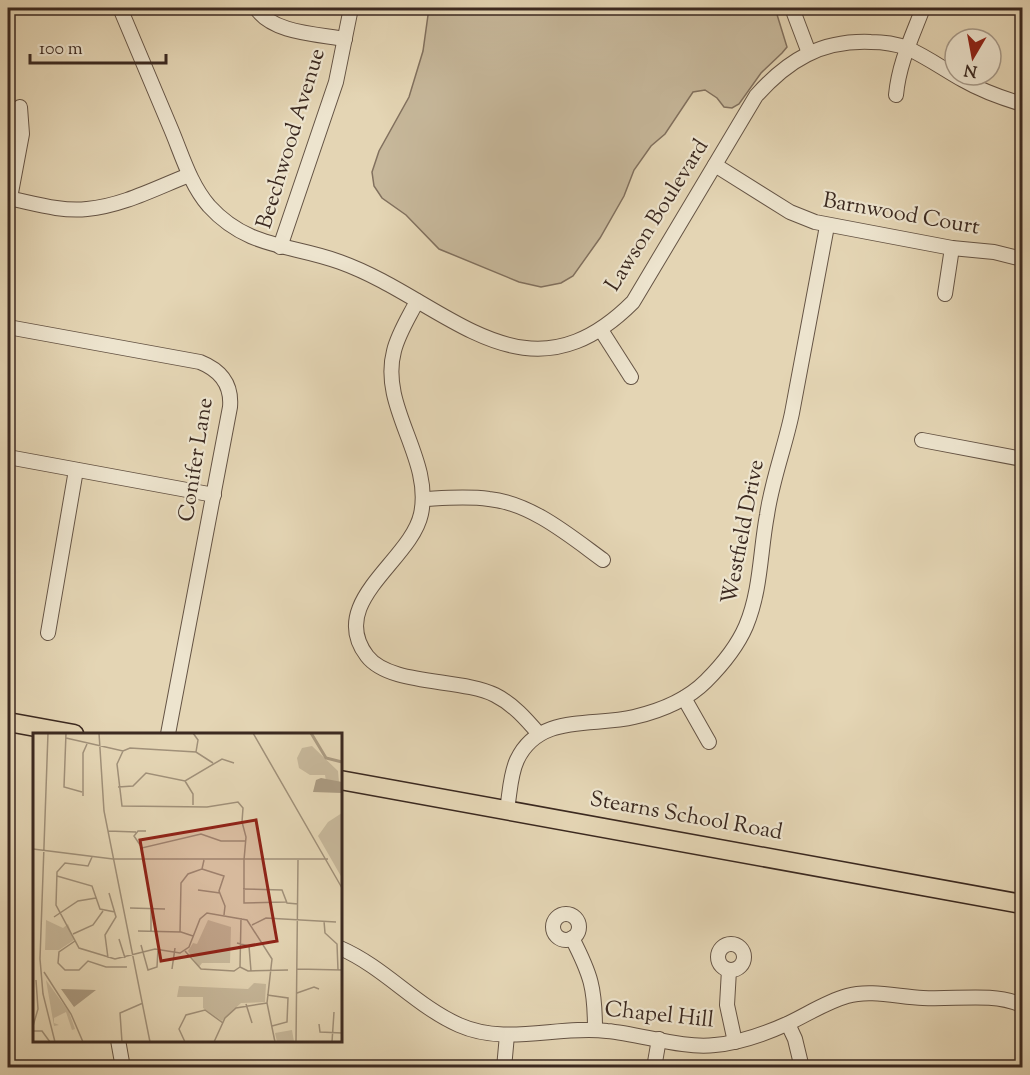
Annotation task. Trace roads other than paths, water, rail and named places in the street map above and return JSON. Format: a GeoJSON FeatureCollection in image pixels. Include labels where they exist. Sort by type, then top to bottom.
{"type":"FeatureCollection","features":[{"type":"Feature","properties":{"kind":"main road"},"geometry":{"type":"LineString","coordinates":[[8,722],[64,733]]}},
{"type":"Feature","properties":{"kind":"main road","name":"Stearns School Road"},"geometry":{"type":"LineString","coordinates":[[342,780],[1023,904]]}},
{"type":"Feature","properties":{"kind":"street","name":"Lawson Boulevard"},"geometry":{"type":"LineString","coordinates":[[120,8],[189,175],[209,205],[224,220],[245,234],[265,243],[339,262],[360,270],[486,338],[502,344],[526,348],[560,346],[600,330],[615,320],[641,290],[756,96],[781,70],[809,52],[841,43],[882,42],[906,48],[965,82],[995,96],[1023,104]]}},
{"type":"Feature","properties":{"kind":"street"},"geometry":{"type":"LineString","coordinates":[[256,8],[278,27],[345,39]]}},
{"type":"Feature","properties":{"kind":"street","name":"Beechwood Avenue"},"geometry":{"type":"LineString","coordinates":[[280,247],[336,82],[351,8]]}},
{"type":"Feature","properties":{"kind":"street"},"geometry":{"type":"LineString","coordinates":[[792,8],[809,52]]}},
{"type":"Feature","properties":{"kind":"street"},"geometry":{"type":"LineString","coordinates":[[896,95],[898,74],[906,48],[923,8]]}},
{"type":"Feature","properties":{"kind":"street"},"geometry":{"type":"LineString","coordinates":[[20,106],[22,134],[9,198],[85,210],[113,205],[189,175]]}},
{"type":"Feature","properties":{"kind":"street","name":"Barnwood Court"},"geometry":{"type":"LineString","coordinates":[[715,165],[790,212],[827,226],[951,248],[994,252],[1023,259]]}},
{"type":"Feature","properties":{"kind":"street","name":"Westfield Drive"},"geometry":{"type":"LineString","coordinates":[[539,734],[555,726],[634,717],[666,707],[684,698],[704,683],[730,654],[739,640],[755,601],[766,515],[791,416],[827,226]]}},
{"type":"Feature","properties":{"kind":"street"},"geometry":{"type":"LineString","coordinates":[[945,294],[951,248]]}},
{"type":"Feature","properties":{"kind":"street"},"geometry":{"type":"LineString","coordinates":[[417,302],[394,351],[391,379],[420,476],[423,499],[421,515],[414,532],[363,599],[358,610],[356,628],[362,648],[369,658],[384,670],[475,688],[495,695],[519,712],[539,734],[525,748],[517,761],[507,809]]}},
{"type":"Feature","properties":{"kind":"street","name":"Conifer Lane"},"geometry":{"type":"LineString","coordinates":[[8,327],[200,362],[216,370],[227,385],[231,399],[168,733]]}},
{"type":"Feature","properties":{"kind":"street"},"geometry":{"type":"LineString","coordinates":[[600,330],[631,377]]}},
{"type":"Feature","properties":{"kind":"street"},"geometry":{"type":"LineString","coordinates":[[922,440],[1023,459]]}},
{"type":"Feature","properties":{"kind":"street"},"geometry":{"type":"LineString","coordinates":[[8,457],[214,495]]}},
{"type":"Feature","properties":{"kind":"street"},"geometry":{"type":"LineString","coordinates":[[48,633],[76,470]]}},
{"type":"Feature","properties":{"kind":"street"},"geometry":{"type":"LineString","coordinates":[[423,499],[490,499],[514,505],[537,516],[603,560]]}},
{"type":"Feature","properties":{"kind":"street"},"geometry":{"type":"LineString","coordinates":[[684,698],[709,742]]}},
{"type":"Feature","properties":{"kind":"street"},"geometry":{"type":"LineString","coordinates":[[572,938],[591,979],[595,1030]]}},
{"type":"Feature","properties":{"kind":"street","name":"Chapel Hill"},"geometry":{"type":"LineString","coordinates":[[342,949],[365,961],[457,1024],[480,1032],[507,1035],[595,1030],[703,1046],[735,1042],[788,1024],[837,999],[854,994],[926,998],[994,998],[1023,1005]]}},
{"type":"Feature","properties":{"kind":"street"},"geometry":{"type":"LineString","coordinates":[[729,970],[727,1005],[735,1042]]}},
{"type":"Feature","properties":{"kind":"street"},"geometry":{"type":"LineString","coordinates":[[788,1024],[795,1039],[802,1068]]}},
{"type":"Feature","properties":{"kind":"street"},"geometry":{"type":"LineString","coordinates":[[504,1068],[507,1035]]}},
{"type":"Feature","properties":{"kind":"street"},"geometry":{"type":"LineString","coordinates":[[654,1068],[659,1039]]}},
{"type":"Feature","properties":{"kind":"street"},"geometry":{"type":"LineString","coordinates":[[118,1042],[123,1068]]}}]}
